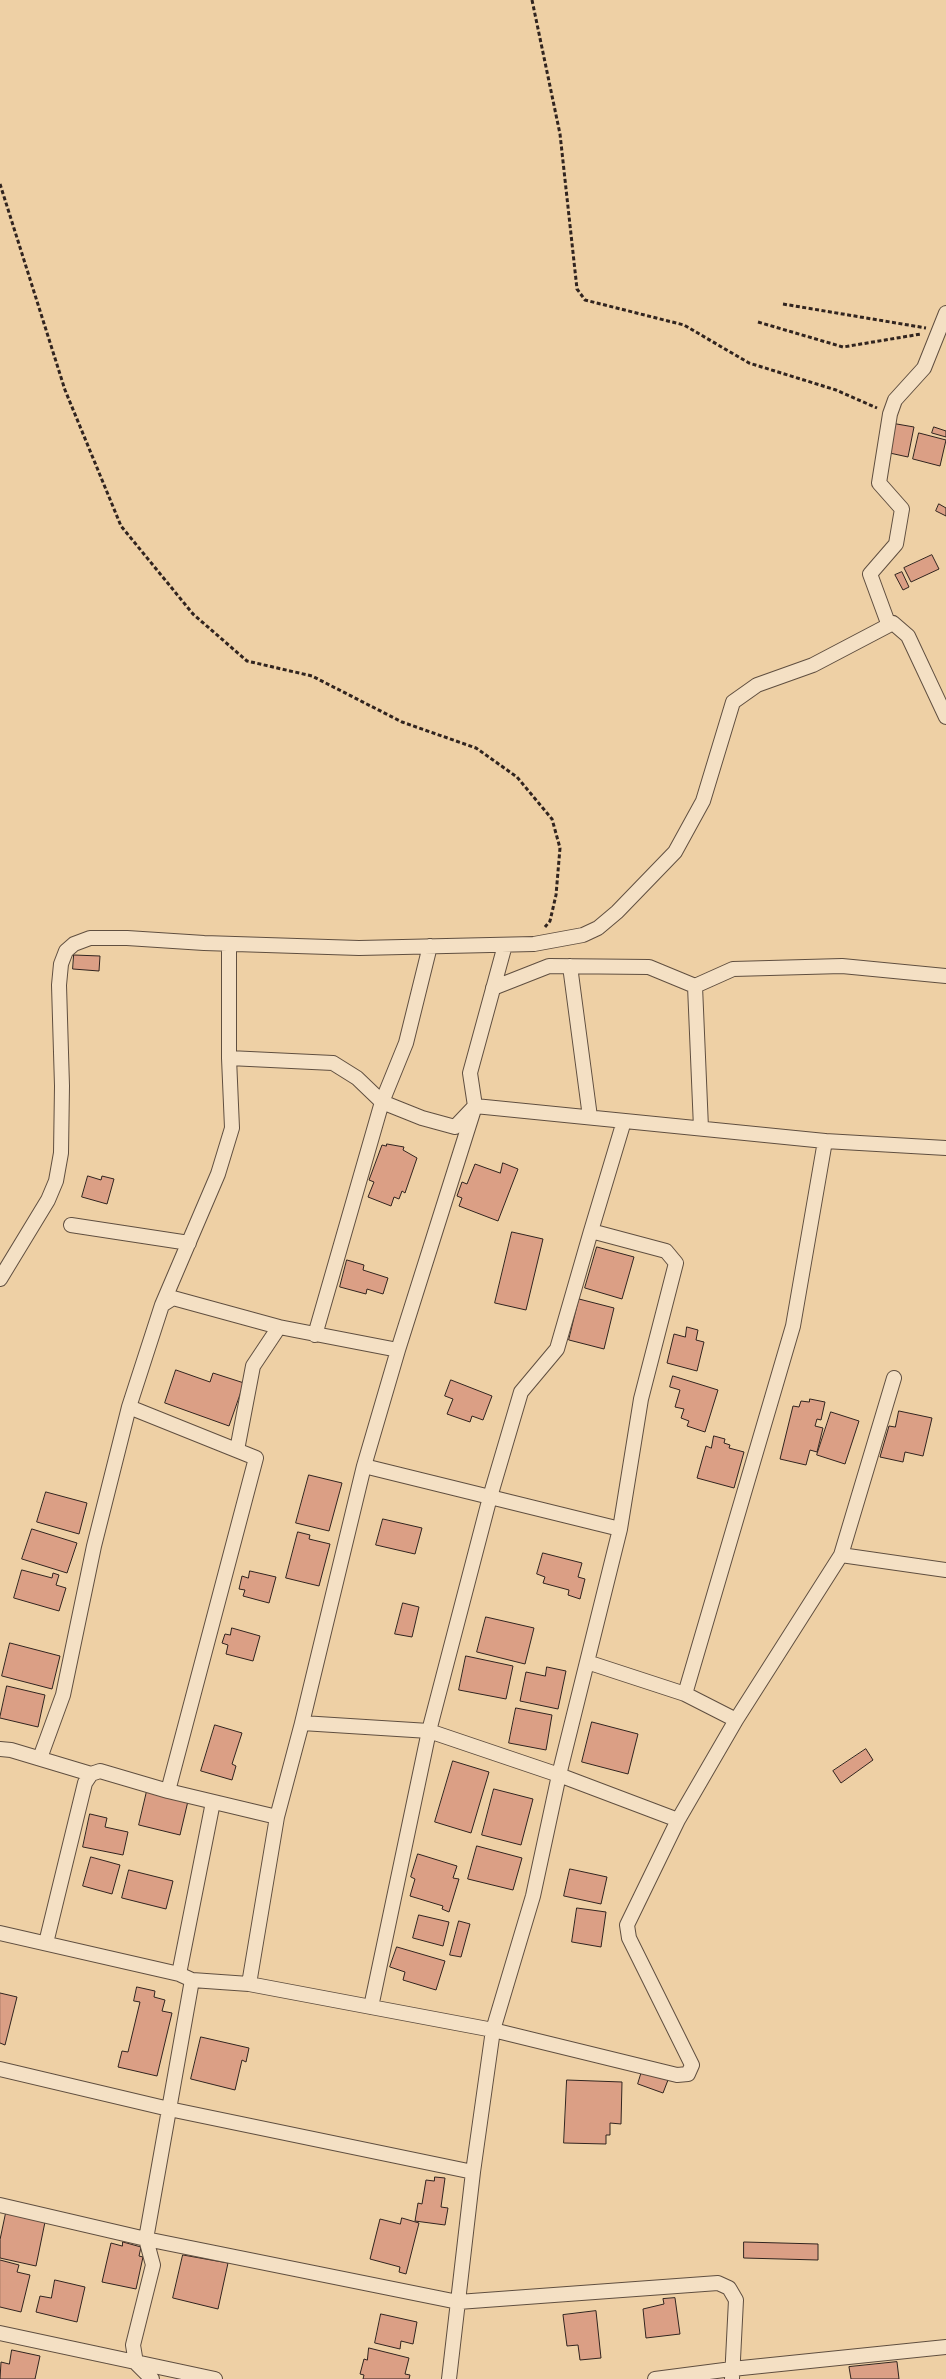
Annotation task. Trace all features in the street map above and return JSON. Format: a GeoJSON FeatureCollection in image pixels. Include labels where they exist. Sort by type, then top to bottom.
{"type":"FeatureCollection","features":[{"type":"Feature","properties":{"kind":"street"},"geometry":{"type":"LineString","coordinates":[[888,623],[870,574],[896,544],[902,509],[879,483],[890,414],[895,400],[924,368],[946,312]]}},
{"type":"Feature","properties":{"kind":"street"},"geometry":{"type":"LineString","coordinates":[[0,1278],[48,1200],[56,1181],[62,1134],[58,985],[60,964],[66,951],[74,944],[90,938],[127,938],[229,944],[359,948],[534,944],[583,935],[598,928],[675,852],[703,801],[728,714],[733,702],[742,694],[757,685],[813,665],[888,623],[898,625],[908,636],[946,717]]}},
{"type":"Feature","properties":{"kind":"street"},"geometry":{"type":"LineString","coordinates":[[40,1758],[63,1695],[94,1546],[129,1407],[162,1305],[218,1174],[232,1128],[229,1058],[229,944]]}},
{"type":"Feature","properties":{"kind":"street"},"geometry":{"type":"LineString","coordinates":[[249,1984],[277,1817],[302,1723],[364,1466],[398,1350],[475,1106],[470,1073],[504,945]]}},
{"type":"Feature","properties":{"kind":"street"},"geometry":{"type":"LineString","coordinates":[[315,1335],[382,1102],[406,1043],[430,946]]}},
{"type":"Feature","properties":{"kind":"street"},"geometry":{"type":"LineString","coordinates":[[493,988],[549,966],[650,967],[695,986],[733,969],[842,966],[946,976]]}},
{"type":"Feature","properties":{"kind":"street"},"geometry":{"type":"LineString","coordinates":[[570,966],[590,1118]]}},
{"type":"Feature","properties":{"kind":"street"},"geometry":{"type":"LineString","coordinates":[[695,986],[701,1128]]}},
{"type":"Feature","properties":{"kind":"street"},"geometry":{"type":"LineString","coordinates":[[229,1058],[333,1063],[357,1078],[382,1102],[422,1118],[455,1127],[475,1106]]}},
{"type":"Feature","properties":{"kind":"street"},"geometry":{"type":"LineString","coordinates":[[475,1106],[825,1141],[946,1148]]}},
{"type":"Feature","properties":{"kind":"street"},"geometry":{"type":"LineString","coordinates":[[371,2007],[429,1731],[490,1497],[521,1392],[557,1349],[624,1121]]}},
{"type":"Feature","properties":{"kind":"street"},"geometry":{"type":"LineString","coordinates":[[685,1694],[793,1326],[825,1141]]}},
{"type":"Feature","properties":{"kind":"street"},"geometry":{"type":"LineString","coordinates":[[71,1224],[189,1243]]}},
{"type":"Feature","properties":{"kind":"street"},"geometry":{"type":"LineString","coordinates":[[449,2379],[473,2172],[493,2030],[533,1896],[559,1775],[620,1529],[641,1399],[676,1263],[666,1252],[591,1231]]}},
{"type":"Feature","properties":{"kind":"street"},"geometry":{"type":"LineString","coordinates":[[162,1305],[173,1298],[279,1328],[398,1350]]}},
{"type":"Feature","properties":{"kind":"street"},"geometry":{"type":"LineString","coordinates":[[237,1450],[253,1366],[279,1328]]}},
{"type":"Feature","properties":{"kind":"street"},"geometry":{"type":"LineString","coordinates":[[0,1933],[179,1974],[192,1980],[249,1984],[493,2030],[677,2075],[688,2074],[692,2065],[629,1938],[627,1924],[678,1820],[736,1720],[841,1555],[894,1378]]}},
{"type":"Feature","properties":{"kind":"street"},"geometry":{"type":"LineString","coordinates":[[129,1407],[256,1458],[168,1791]]}},
{"type":"Feature","properties":{"kind":"street"},"geometry":{"type":"LineString","coordinates":[[364,1466],[620,1529]]}},
{"type":"Feature","properties":{"kind":"street"},"geometry":{"type":"LineString","coordinates":[[841,1555],[946,1570]]}},
{"type":"Feature","properties":{"kind":"street"},"geometry":{"type":"LineString","coordinates":[[587,1662],[685,1694],[736,1720]]}},
{"type":"Feature","properties":{"kind":"street"},"geometry":{"type":"LineString","coordinates":[[302,1723],[429,1731],[559,1775],[678,1820]]}},
{"type":"Feature","properties":{"kind":"street"},"geometry":{"type":"LineString","coordinates":[[0,1749],[11,1750],[91,1774],[100,1772],[168,1791],[277,1817]]}},
{"type":"Feature","properties":{"kind":"street"},"geometry":{"type":"LineString","coordinates":[[46,1943],[85,1783],[91,1774]]}},
{"type":"Feature","properties":{"kind":"street"},"geometry":{"type":"LineString","coordinates":[[179,1974],[213,1802]]}},
{"type":"Feature","properties":{"kind":"street"},"geometry":{"type":"LineString","coordinates":[[152,2379],[136,2363],[133,2345],[153,2266],[146,2239],[192,1980]]}},
{"type":"Feature","properties":{"kind":"street"},"geometry":{"type":"LineString","coordinates":[[0,2069],[169,2109],[473,2172]]}},
{"type":"Feature","properties":{"kind":"street"},"geometry":{"type":"LineString","coordinates":[[0,2205],[146,2239],[458,2302],[718,2283],[730,2288],[736,2300],[732,2374]]}},
{"type":"Feature","properties":{"kind":"street"},"geometry":{"type":"LineString","coordinates":[[0,2333],[215,2379]]}},
{"type":"Feature","properties":{"kind":"street"},"geometry":{"type":"LineString","coordinates":[[655,2379],[732,2374],[946,2347]]}},
{"type":"Feature","properties":{"kind":"path"},"geometry":{"type":"LineString","coordinates":[[532,0],[560,134],[577,289],[585,300],[684,325],[749,363],[836,390],[890,414]]}},
{"type":"Feature","properties":{"kind":"path"},"geometry":{"type":"LineString","coordinates":[[0,184],[65,390],[120,526],[193,614],[247,661],[312,676],[402,722],[476,748],[517,777],[552,819],[560,848],[556,895],[550,921],[534,944]]}},
{"type":"Feature","properties":{"kind":"path"},"geometry":{"type":"LineString","coordinates":[[783,304],[940,331]]}},
{"type":"Feature","properties":{"kind":"path"},"geometry":{"type":"LineString","coordinates":[[758,322],[843,347],[940,331]]}},
{"type":"Feature","properties":{"kind":"building"},"geometry":{"type":"Polygon","coordinates":[[[891,423],[914,427],[908,457],[885,452],[891,423]]]}},
{"type":"Feature","properties":{"kind":"building"},"geometry":{"type":"Polygon","coordinates":[[[934,427],[946,431],[946,437],[932,433],[934,427]]]}},
{"type":"Feature","properties":{"kind":"building"},"geometry":{"type":"Polygon","coordinates":[[[919,433],[946,440],[940,466],[913,459],[919,433]]]}},
{"type":"Feature","properties":{"kind":"building"},"geometry":{"type":"Polygon","coordinates":[[[939,504],[946,508],[946,516],[936,511],[939,504]]]}},
{"type":"Feature","properties":{"kind":"building"},"geometry":{"type":"Polygon","coordinates":[[[932,555],[939,569],[911,582],[904,568],[932,555]]]}},
{"type":"Feature","properties":{"kind":"building"},"geometry":{"type":"Polygon","coordinates":[[[902,572],[909,587],[903,590],[895,575],[902,572]]]}},
{"type":"Feature","properties":{"kind":"building"},"geometry":{"type":"Polygon","coordinates":[[[74,955],[100,956],[99,971],[73,969],[74,955]]]}},
{"type":"Feature","properties":{"kind":"building"},"geometry":{"type":"Polygon","coordinates":[[[387,1144],[404,1147],[403,1150],[417,1158],[405,1193],[402,1191],[399,1199],[394,1197],[391,1206],[368,1197],[374,1182],[369,1180],[382,1145],[386,1146],[387,1144]]]}},
{"type":"Feature","properties":{"kind":"building"},"geometry":{"type":"Polygon","coordinates":[[[503,1163],[518,1169],[498,1221],[459,1206],[462,1198],[457,1196],[462,1182],[467,1184],[475,1164],[500,1173],[503,1163]]]}},
{"type":"Feature","properties":{"kind":"building"},"geometry":{"type":"Polygon","coordinates":[[[88,1176],[101,1180],[102,1176],[114,1179],[107,1204],[82,1197],[88,1176]]]}},
{"type":"Feature","properties":{"kind":"building"},"geometry":{"type":"Polygon","coordinates":[[[512,1232],[543,1239],[526,1310],[495,1303],[512,1232]]]}},
{"type":"Feature","properties":{"kind":"building"},"geometry":{"type":"Polygon","coordinates":[[[597,1247],[634,1257],[622,1299],[585,1288],[597,1247]]]}},
{"type":"Feature","properties":{"kind":"building"},"geometry":{"type":"Polygon","coordinates":[[[347,1260],[364,1265],[363,1270],[388,1278],[383,1294],[367,1289],[366,1294],[340,1287],[347,1260]]]}},
{"type":"Feature","properties":{"kind":"building"},"geometry":{"type":"Polygon","coordinates":[[[579,1299],[614,1308],[604,1349],[569,1340],[579,1299]]]}},
{"type":"Feature","properties":{"kind":"building"},"geometry":{"type":"Polygon","coordinates":[[[687,1327],[698,1330],[696,1340],[704,1342],[697,1371],[667,1363],[674,1334],[685,1337],[687,1327]]]}},
{"type":"Feature","properties":{"kind":"building"},"geometry":{"type":"Polygon","coordinates":[[[176,1370],[210,1382],[213,1373],[244,1383],[229,1426],[165,1403],[176,1370]]]}},
{"type":"Feature","properties":{"kind":"building"},"geometry":{"type":"Polygon","coordinates":[[[673,1376],[718,1390],[705,1432],[687,1426],[689,1421],[681,1418],[684,1409],[675,1407],[680,1390],[670,1387],[673,1376]]]}},
{"type":"Feature","properties":{"kind":"building"},"geometry":{"type":"Polygon","coordinates":[[[451,1380],[492,1396],[483,1420],[472,1416],[470,1422],[447,1414],[453,1399],[445,1396],[451,1380]]]}},
{"type":"Feature","properties":{"kind":"building"},"geometry":{"type":"Polygon","coordinates":[[[810,1399],[825,1402],[821,1420],[817,1419],[815,1426],[823,1428],[817,1452],[810,1450],[806,1465],[780,1459],[793,1406],[799,1407],[801,1401],[809,1402],[810,1399]]]}},
{"type":"Feature","properties":{"kind":"building"},"geometry":{"type":"Polygon","coordinates":[[[899,1411],[932,1418],[923,1456],[905,1452],[903,1462],[880,1457],[889,1426],[895,1427],[899,1411]]]}},
{"type":"Feature","properties":{"kind":"building"},"geometry":{"type":"Polygon","coordinates":[[[831,1412],[859,1421],[845,1464],[817,1455],[831,1412]]]}},
{"type":"Feature","properties":{"kind":"building"},"geometry":{"type":"Polygon","coordinates":[[[714,1436],[725,1439],[724,1443],[730,1445],[729,1448],[744,1452],[734,1488],[697,1478],[706,1446],[711,1448],[714,1436]]]}},
{"type":"Feature","properties":{"kind":"building"},"geometry":{"type":"Polygon","coordinates":[[[309,1475],[342,1483],[329,1531],[296,1523],[309,1475]]]}},
{"type":"Feature","properties":{"kind":"building"},"geometry":{"type":"Polygon","coordinates":[[[46,1492],[87,1503],[79,1534],[37,1522],[46,1492]]]}},
{"type":"Feature","properties":{"kind":"building"},"geometry":{"type":"Polygon","coordinates":[[[383,1519],[422,1528],[415,1554],[376,1545],[383,1519]]]}},
{"type":"Feature","properties":{"kind":"building"},"geometry":{"type":"Polygon","coordinates":[[[32,1529],[77,1543],[67,1573],[22,1559],[32,1529]]]}},
{"type":"Feature","properties":{"kind":"building"},"geometry":{"type":"Polygon","coordinates":[[[298,1532],[310,1535],[309,1539],[330,1544],[319,1586],[286,1578],[298,1532]]]}},
{"type":"Feature","properties":{"kind":"building"},"geometry":{"type":"Polygon","coordinates":[[[543,1553],[582,1563],[578,1577],[585,1579],[580,1599],[568,1595],[569,1590],[543,1583],[545,1577],[537,1574],[543,1553]]]}},
{"type":"Feature","properties":{"kind":"building"},"geometry":{"type":"Polygon","coordinates":[[[22,1570],[52,1578],[53,1573],[59,1575],[56,1585],[66,1588],[59,1611],[14,1598],[22,1570]]]}},
{"type":"Feature","properties":{"kind":"building"},"geometry":{"type":"Polygon","coordinates":[[[250,1571],[276,1577],[269,1603],[243,1596],[245,1590],[239,1589],[242,1576],[248,1578],[250,1571]]]}},
{"type":"Feature","properties":{"kind":"building"},"geometry":{"type":"Polygon","coordinates":[[[403,1603],[419,1607],[412,1637],[395,1634],[403,1603]]]}},
{"type":"Feature","properties":{"kind":"building"},"geometry":{"type":"Polygon","coordinates":[[[486,1617],[534,1628],[525,1664],[477,1652],[486,1617]]]}},
{"type":"Feature","properties":{"kind":"building"},"geometry":{"type":"Polygon","coordinates":[[[232,1628],[260,1636],[253,1661],[226,1654],[228,1645],[222,1643],[225,1634],[230,1635],[232,1628]]]}},
{"type":"Feature","properties":{"kind":"building"},"geometry":{"type":"Polygon","coordinates":[[[10,1643],[60,1656],[52,1689],[2,1676],[10,1643]]]}},
{"type":"Feature","properties":{"kind":"building"},"geometry":{"type":"Polygon","coordinates":[[[466,1656],[513,1666],[506,1699],[459,1690],[466,1656]]]}},
{"type":"Feature","properties":{"kind":"building"},"geometry":{"type":"Polygon","coordinates":[[[547,1667],[566,1671],[558,1709],[520,1701],[526,1672],[545,1676],[547,1667]]]}},
{"type":"Feature","properties":{"kind":"building"},"geometry":{"type":"Polygon","coordinates":[[[7,1686],[45,1695],[38,1727],[0,1718],[7,1686]]]}},
{"type":"Feature","properties":{"kind":"building"},"geometry":{"type":"Polygon","coordinates":[[[516,1708],[552,1715],[546,1750],[509,1743],[516,1708]]]}},
{"type":"Feature","properties":{"kind":"building"},"geometry":{"type":"Polygon","coordinates":[[[592,1722],[638,1734],[628,1774],[582,1762],[592,1722]]]}},
{"type":"Feature","properties":{"kind":"building"},"geometry":{"type":"Polygon","coordinates":[[[215,1725],[242,1733],[232,1764],[236,1766],[232,1780],[201,1771],[215,1725]]]}},
{"type":"Feature","properties":{"kind":"building"},"geometry":{"type":"Polygon","coordinates":[[[866,1749],[873,1760],[841,1783],[833,1771],[866,1749]]]}},
{"type":"Feature","properties":{"kind":"building"},"geometry":{"type":"Polygon","coordinates":[[[453,1761],[489,1772],[471,1833],[435,1822],[453,1761]]]}},
{"type":"Feature","properties":{"kind":"building"},"geometry":{"type":"Polygon","coordinates":[[[494,1789],[533,1799],[521,1845],[482,1835],[494,1789]]]}},
{"type":"Feature","properties":{"kind":"building"},"geometry":{"type":"Polygon","coordinates":[[[147,1791],[188,1801],[180,1835],[139,1825],[147,1791]]]}},
{"type":"Feature","properties":{"kind":"building"},"geometry":{"type":"Polygon","coordinates":[[[90,1814],[107,1818],[105,1827],[128,1832],[123,1855],[83,1847],[90,1814]]]}},
{"type":"Feature","properties":{"kind":"building"},"geometry":{"type":"Polygon","coordinates":[[[477,1846],[522,1858],[513,1890],[468,1879],[477,1846]]]}},
{"type":"Feature","properties":{"kind":"building"},"geometry":{"type":"Polygon","coordinates":[[[418,1854],[457,1866],[453,1878],[459,1879],[449,1912],[442,1909],[443,1906],[410,1896],[415,1879],[411,1877],[418,1854]]]}},
{"type":"Feature","properties":{"kind":"building"},"geometry":{"type":"Polygon","coordinates":[[[91,1857],[120,1865],[112,1894],[83,1886],[91,1857]]]}},
{"type":"Feature","properties":{"kind":"building"},"geometry":{"type":"Polygon","coordinates":[[[570,1869],[607,1877],[601,1904],[564,1896],[570,1869]]]}},
{"type":"Feature","properties":{"kind":"building"},"geometry":{"type":"Polygon","coordinates":[[[129,1870],[173,1881],[166,1909],[122,1898],[129,1870]]]}},
{"type":"Feature","properties":{"kind":"building"},"geometry":{"type":"Polygon","coordinates":[[[577,1908],[606,1912],[601,1947],[572,1942],[577,1908]]]}},
{"type":"Feature","properties":{"kind":"building"},"geometry":{"type":"Polygon","coordinates":[[[419,1915],[449,1922],[443,1946],[413,1938],[419,1915]]]}},
{"type":"Feature","properties":{"kind":"building"},"geometry":{"type":"Polygon","coordinates":[[[459,1921],[470,1924],[461,1957],[450,1955],[459,1921]]]}},
{"type":"Feature","properties":{"kind":"building"},"geometry":{"type":"Polygon","coordinates":[[[397,1947],[445,1961],[436,1990],[403,1980],[405,1972],[390,1967],[397,1947]]]}},
{"type":"Feature","properties":{"kind":"building"},"geometry":{"type":"Polygon","coordinates":[[[137,1987],[155,1991],[154,1997],[165,2000],[162,2011],[172,2013],[157,2076],[118,2067],[122,2051],[128,2052],[140,2002],[134,2001],[137,1987]]]}},
{"type":"Feature","properties":{"kind":"building"},"geometry":{"type":"Polygon","coordinates":[[[0,1993],[17,1997],[5,2045],[0,2043],[0,1993]]]}},
{"type":"Feature","properties":{"kind":"building"},"geometry":{"type":"Polygon","coordinates":[[[201,2037],[249,2048],[246,2062],[242,2060],[235,2090],[191,2079],[201,2037]]]}},
{"type":"Feature","properties":{"kind":"building"},"geometry":{"type":"Polygon","coordinates":[[[642,2071],[668,2080],[663,2093],[638,2084],[642,2071]]]}},
{"type":"Feature","properties":{"kind":"building"},"geometry":{"type":"Polygon","coordinates":[[[567,2080],[622,2082],[621,2124],[610,2123],[610,2135],[606,2135],[606,2144],[564,2143],[567,2080]]]}},
{"type":"Feature","properties":{"kind":"building"},"geometry":{"type":"Polygon","coordinates":[[[435,2177],[445,2178],[441,2207],[448,2208],[445,2225],[415,2221],[418,2203],[422,2204],[426,2180],[434,2181],[435,2177]]]}},
{"type":"Feature","properties":{"kind":"building"},"geometry":{"type":"Polygon","coordinates":[[[6,2213],[45,2222],[36,2266],[0,2258],[0,2240],[6,2213]]]}},
{"type":"Feature","properties":{"kind":"building"},"geometry":{"type":"Polygon","coordinates":[[[402,2218],[419,2223],[406,2274],[399,2272],[400,2267],[370,2259],[380,2219],[400,2224],[402,2218]]]}},
{"type":"Feature","properties":{"kind":"building"},"geometry":{"type":"Polygon","coordinates":[[[123,2242],[141,2247],[139,2256],[143,2257],[136,2289],[102,2282],[111,2243],[122,2246],[123,2242]]]}},
{"type":"Feature","properties":{"kind":"building"},"geometry":{"type":"Polygon","coordinates":[[[744,2242],[818,2244],[818,2260],[744,2258],[744,2242]]]}},
{"type":"Feature","properties":{"kind":"building"},"geometry":{"type":"Polygon","coordinates":[[[183,2255],[228,2263],[218,2309],[173,2298],[183,2255]]]}},
{"type":"Feature","properties":{"kind":"building"},"geometry":{"type":"Polygon","coordinates":[[[0,2260],[19,2265],[17,2272],[30,2275],[21,2312],[0,2307],[0,2260]]]}},
{"type":"Feature","properties":{"kind":"building"},"geometry":{"type":"Polygon","coordinates":[[[55,2280],[85,2287],[77,2322],[36,2312],[40,2296],[51,2298],[55,2280]]]}},
{"type":"Feature","properties":{"kind":"building"},"geometry":{"type":"Polygon","coordinates":[[[675,2298],[680,2334],[646,2338],[643,2309],[664,2304],[663,2299],[675,2298]]]}},
{"type":"Feature","properties":{"kind":"building"},"geometry":{"type":"Polygon","coordinates":[[[596,2311],[601,2358],[580,2360],[578,2345],[567,2346],[563,2315],[596,2311]]]}},
{"type":"Feature","properties":{"kind":"building"},"geometry":{"type":"Polygon","coordinates":[[[381,2314],[417,2322],[413,2344],[401,2341],[400,2349],[375,2343],[381,2314]]]}},
{"type":"Feature","properties":{"kind":"building"},"geometry":{"type":"Polygon","coordinates":[[[369,2348],[409,2358],[405,2374],[410,2375],[409,2379],[363,2379],[364,2375],[360,2374],[364,2359],[367,2360],[369,2348]]]}},
{"type":"Feature","properties":{"kind":"building"},"geometry":{"type":"Polygon","coordinates":[[[12,2350],[40,2356],[35,2379],[0,2379],[1,2362],[9,2364],[12,2350]]]}},
{"type":"Feature","properties":{"kind":"building"},"geometry":{"type":"Polygon","coordinates":[[[897,2362],[899,2379],[851,2379],[849,2367],[897,2362]]]}}]}
